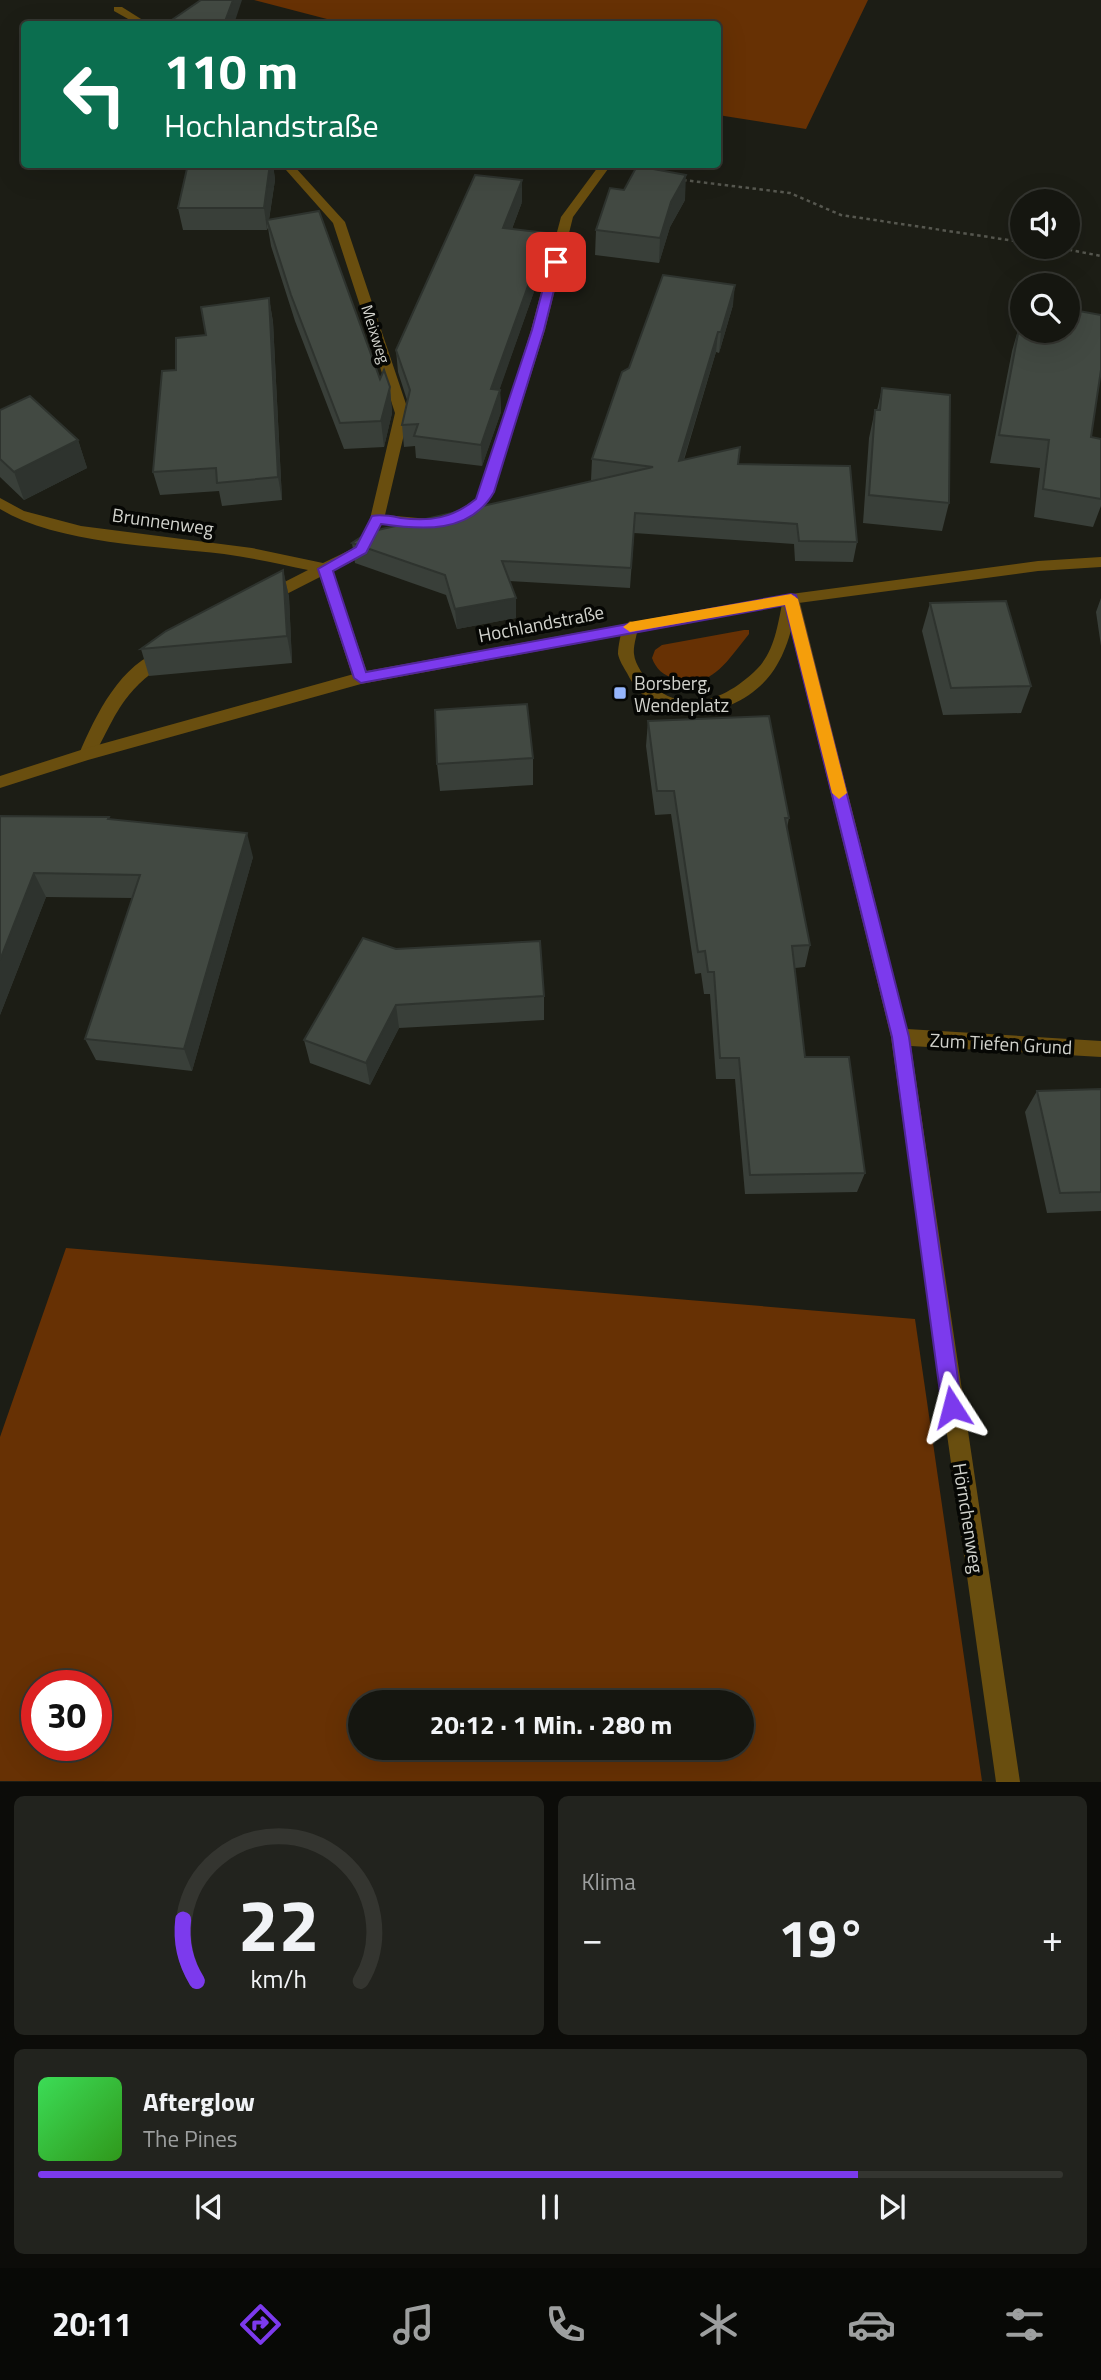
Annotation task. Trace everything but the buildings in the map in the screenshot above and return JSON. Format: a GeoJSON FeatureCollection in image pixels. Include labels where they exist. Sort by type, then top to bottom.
{"type":"FeatureCollection","features":[{"type":"Feature","properties":{"kind":"street"},"geometry":{"type":"LineString","coordinates":[[118,9],[139,21]]}},
{"type":"Feature","properties":{"kind":"street","name":"Meixweg"},"geometry":{"type":"LineString","coordinates":[[251,605],[362,550],[377,519],[402,413],[339,222],[291,168]]}},
{"type":"Feature","properties":{"kind":"street"},"geometry":{"type":"LineString","coordinates":[[377,519],[422,525],[443,523],[469,512],[481,502],[487,492],[538,330],[567,217],[602,169]]}},
{"type":"Feature","properties":{"kind":"street","name":"Brunnenweg"},"geometry":{"type":"LineString","coordinates":[[0,503],[10,512],[66,527],[251,552],[325,569]]}},
{"type":"Feature","properties":{"kind":"street","name":"Hochlandstraße"},"geometry":{"type":"LineString","coordinates":[[0,782],[87,754],[361,678],[791,599],[1038,566],[1101,562]]}},
{"type":"Feature","properties":{"kind":"street"},"geometry":{"type":"LineString","coordinates":[[325,569],[361,678]]}},
{"type":"Feature","properties":{"kind":"street"},"geometry":{"type":"LineString","coordinates":[[630,627],[626,655],[639,682],[662,703],[691,708],[729,701],[764,673],[780,647],[791,599]]}},
{"type":"Feature","properties":{"kind":"street","name":"Hörnchenweg"},"geometry":{"type":"LineString","coordinates":[[791,599],[900,1037],[936,1299],[1009,1782]]}},
{"type":"Feature","properties":{"kind":"street"},"geometry":{"type":"LineString","coordinates":[[87,754],[105,710],[137,673],[182,645]]}},
{"type":"Feature","properties":{"kind":"street","name":"Zum Tiefen Grund"},"geometry":{"type":"LineString","coordinates":[[900,1037],[1101,1049]]}},
{"type":"Feature","properties":{"kind":"path"},"geometry":{"type":"LineString","coordinates":[[683,180],[790,193],[841,215],[1010,240]]}},
{"type":"Feature","properties":{"kind":"path"},"geometry":{"type":"LineString","coordinates":[[1080,252],[1101,256]]}},
{"type":"Feature","properties":{"kind":"shaded area"},"geometry":{"type":"Polygon","coordinates":[[[254,0],[868,0],[806,129],[721,115],[721,21],[334,21],[254,0]]]}},
{"type":"Feature","properties":{"kind":"shaded area"},"geometry":{"type":"Polygon","coordinates":[[[749,630],[749,634],[726,662],[709,677],[699,681],[688,682],[667,676],[652,658],[655,650],[662,645],[749,630]]]}},
{"type":"Feature","properties":{"kind":"shaded area"},"geometry":{"type":"Polygon","coordinates":[[[66,1248],[915,1319],[982,1781],[0,1781],[0,1437],[66,1248]]]}},
{"type":"Feature","properties":{"kind":"slow traffic"},"geometry":{"type":"LineString","coordinates":[[630,627],[791,599],[839,793]]}},
{"type":"Feature","properties":{"kind":"place","name":"Borsberg, Wendeplatz"},"geometry":{"type":"Point","coordinates":[620,693]}},
{"type":"Feature","properties":{"kind":"route"},"geometry":{"type":"LineString","coordinates":[[556,262],[538,330],[487,492],[481,502],[469,512],[443,523],[422,525],[377,519],[362,550],[325,569],[361,678],[791,599],[900,1037],[952,1407]]}}]}
